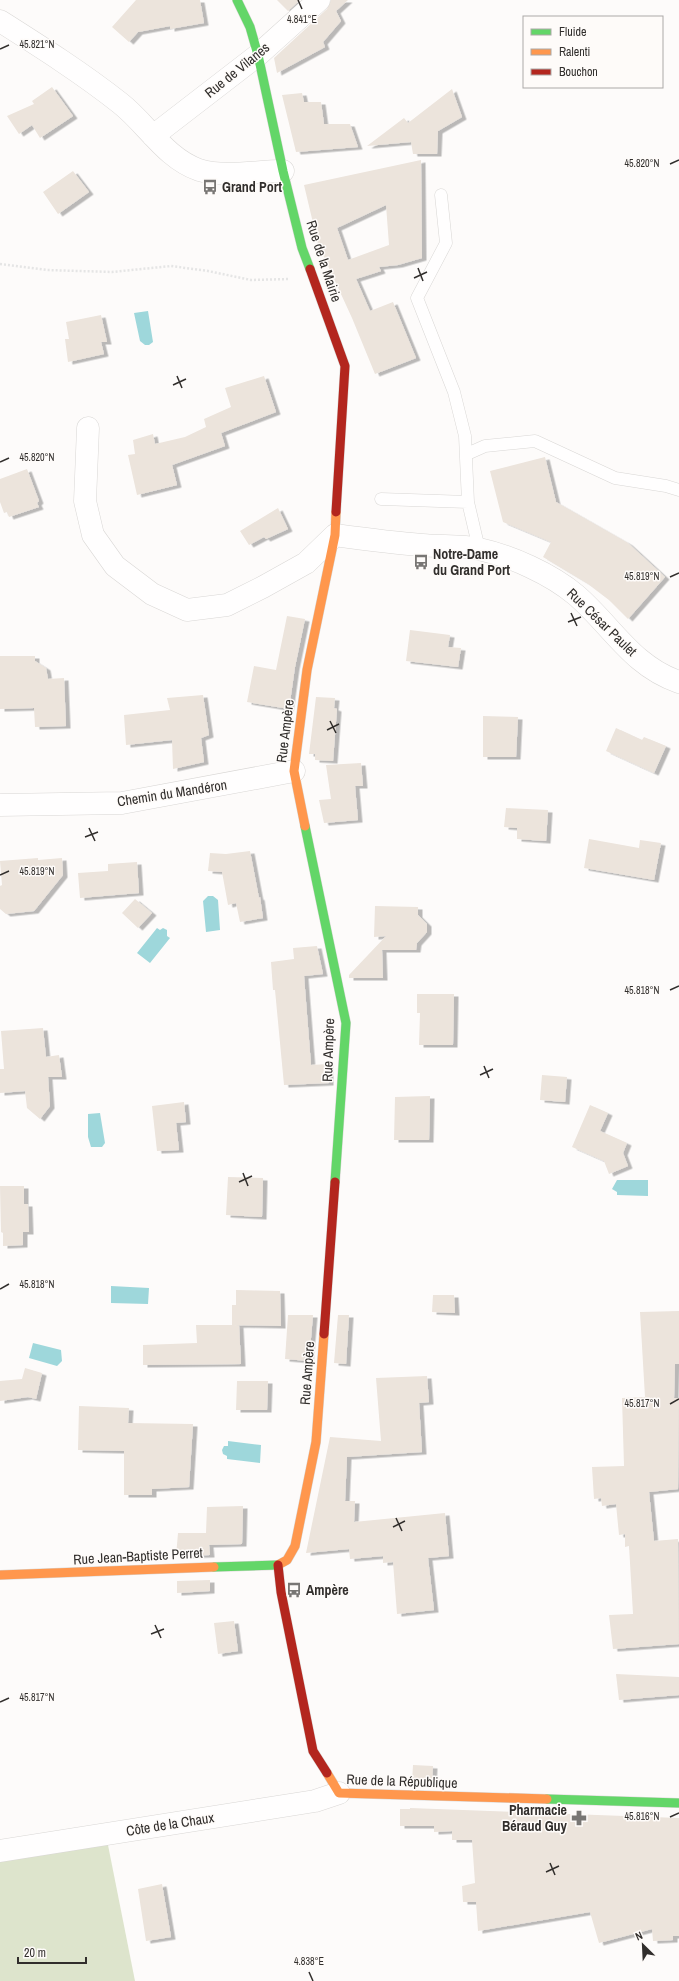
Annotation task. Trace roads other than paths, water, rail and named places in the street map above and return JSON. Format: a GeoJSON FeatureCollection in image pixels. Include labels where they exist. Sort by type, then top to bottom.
{"type":"FeatureCollection","features":[{"type":"Feature","properties":{"kind":"street","name":"Rue de la Mairie"},"geometry":{"type":"LineString","coordinates":[[237,0],[250,27],[258,55],[283,172],[302,248],[345,366],[335,535]]}},
{"type":"Feature","properties":{"kind":"street","name":"Rue de Vilanes"},"geometry":{"type":"LineString","coordinates":[[153,136],[258,55],[319,0]]}},
{"type":"Feature","properties":{"kind":"street"},"geometry":{"type":"LineString","coordinates":[[0,20],[74,69],[122,104],[173,156],[197,169],[216,175],[283,172]]}},
{"type":"Feature","properties":{"kind":"street"},"geometry":{"type":"LineString","coordinates":[[88,428],[85,501],[93,535],[115,566],[152,594],[187,610],[227,605],[263,587],[306,563],[335,535]]}},
{"type":"Feature","properties":{"kind":"street","name":"Rue César Paulet"},"geometry":{"type":"LineString","coordinates":[[335,535],[422,545],[479,548],[534,568],[552,578],[577,596],[626,648],[665,677],[679,682]]}},
{"type":"Feature","properties":{"kind":"street","name":"Rue Ampère"},"geometry":{"type":"LineString","coordinates":[[278,1565],[287,1560],[295,1546],[316,1442],[346,1023],[294,771],[307,670],[335,535]]}},
{"type":"Feature","properties":{"kind":"street","name":"Chemin du Mandéron"},"geometry":{"type":"LineString","coordinates":[[0,805],[122,803],[294,771]]}},
{"type":"Feature","properties":{"kind":"street","name":"Rue Jean-Baptiste Perret"},"geometry":{"type":"LineString","coordinates":[[0,1574],[278,1565]]}},
{"type":"Feature","properties":{"kind":"street","name":"Rue de la République"},"geometry":{"type":"LineString","coordinates":[[278,1565],[281,1592],[313,1751],[339,1793],[679,1803]]}},
{"type":"Feature","properties":{"kind":"street","name":"Côte de la Chaux"},"geometry":{"type":"LineString","coordinates":[[0,1851],[315,1801],[339,1793]]}},
{"type":"Feature","properties":{"kind":"lane"},"geometry":{"type":"LineString","coordinates":[[441,196],[446,243],[417,298],[454,392],[465,436],[468,502],[479,548]]}},
{"type":"Feature","properties":{"kind":"lane"},"geometry":{"type":"LineString","coordinates":[[466,454],[485,446],[535,442],[615,478],[666,486],[679,490]]}},
{"type":"Feature","properties":{"kind":"lane"},"geometry":{"type":"LineString","coordinates":[[381,499],[468,502]]}},
{"type":"Feature","properties":{"kind":"water"},"geometry":{"type":"Polygon","coordinates":[[[148,311],[153,342],[149,345],[145,345],[140,341],[134,313],[148,311]]]}},
{"type":"Feature","properties":{"kind":"water"},"geometry":{"type":"Polygon","coordinates":[[[208,896],[213,896],[218,900],[220,930],[206,932],[203,901],[208,896]]]}},
{"type":"Feature","properties":{"kind":"water"},"geometry":{"type":"Polygon","coordinates":[[[157,928],[160,930],[163,928],[167,930],[167,936],[170,938],[150,963],[137,953],[157,928]]]}},
{"type":"Feature","properties":{"kind":"water"},"geometry":{"type":"Polygon","coordinates":[[[100,1113],[105,1143],[102,1147],[91,1147],[88,1137],[88,1114],[100,1113]]]}},
{"type":"Feature","properties":{"kind":"water"},"geometry":{"type":"Polygon","coordinates":[[[617,1180],[648,1180],[648,1196],[617,1195],[617,1192],[612,1189],[617,1180]]]}},
{"type":"Feature","properties":{"kind":"water"},"geometry":{"type":"Polygon","coordinates":[[[111,1286],[149,1288],[148,1304],[111,1303],[111,1286]]]}},
{"type":"Feature","properties":{"kind":"water"},"geometry":{"type":"Polygon","coordinates":[[[33,1343],[61,1350],[62,1361],[57,1366],[29,1358],[33,1343]]]}},
{"type":"Feature","properties":{"kind":"water"},"geometry":{"type":"Polygon","coordinates":[[[228,1441],[261,1445],[260,1463],[227,1459],[227,1456],[223,1454],[222,1450],[224,1446],[228,1446],[228,1441]]]}},
{"type":"Feature","properties":{"kind":"place","name":"Grand Port"},"geometry":{"type":"Point","coordinates":[210,187]}},
{"type":"Feature","properties":{"kind":"place","name":"Notre-Dame du Grand Port"},"geometry":{"type":"Point","coordinates":[421,562]}},
{"type":"Feature","properties":{"kind":"place","name":"Ampère"},"geometry":{"type":"Point","coordinates":[294,1590]}},
{"type":"Feature","properties":{"kind":"place","name":"Pharmacie Béraud Guy"},"geometry":{"type":"Point","coordinates":[579,1818]}}]}
